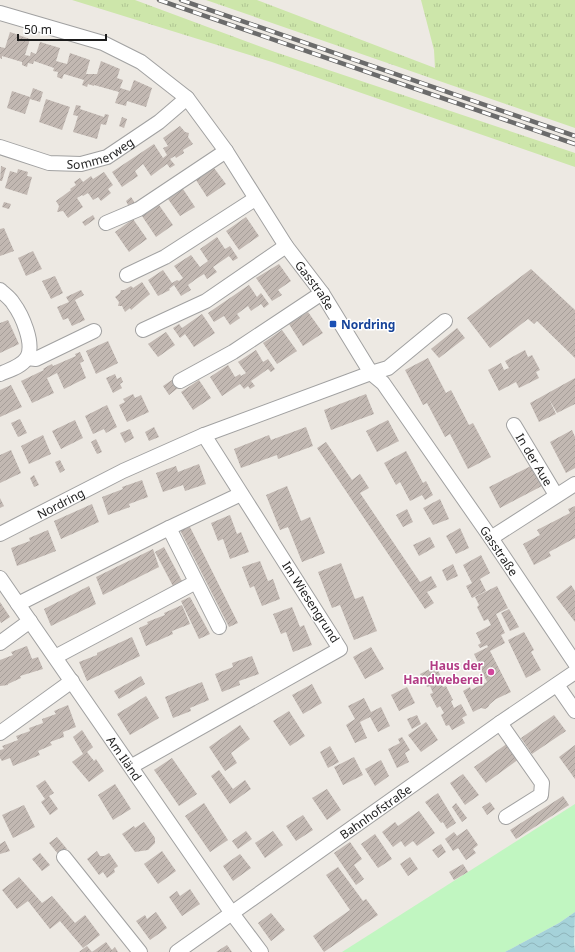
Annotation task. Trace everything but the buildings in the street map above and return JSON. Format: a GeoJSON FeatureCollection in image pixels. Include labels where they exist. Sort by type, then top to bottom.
{"type":"FeatureCollection","features":[{"type":"Feature","properties":{"kind":"street","name":"Gasstraße"},"geometry":{"type":"LineString","coordinates":[[0,13],[103,43],[140,62],[187,98],[226,151],[286,246],[322,293],[370,372],[383,383],[492,538],[575,663]]}},
{"type":"Feature","properties":{"kind":"street","name":"Sommerweg"},"geometry":{"type":"LineString","coordinates":[[0,147],[49,163],[80,164],[107,156],[159,122],[187,98]]}},
{"type":"Feature","properties":{"kind":"street"},"geometry":{"type":"LineString","coordinates":[[106,223],[139,210],[226,151]]}},
{"type":"Feature","properties":{"kind":"street"},"geometry":{"type":"LineString","coordinates":[[127,275],[165,257],[255,199]]}},
{"type":"Feature","properties":{"kind":"street"},"geometry":{"type":"LineString","coordinates":[[143,330],[206,300],[286,246]]}},
{"type":"Feature","properties":{"kind":"street"},"geometry":{"type":"LineString","coordinates":[[0,290],[13,303],[29,336],[30,349],[26,358],[21,364],[0,374]]}},
{"type":"Feature","properties":{"kind":"street"},"geometry":{"type":"LineString","coordinates":[[180,381],[233,352],[322,293]]}},
{"type":"Feature","properties":{"kind":"street","name":"Nordring"},"geometry":{"type":"LineString","coordinates":[[0,534],[123,471],[204,435],[370,372],[388,368],[445,321]]}},
{"type":"Feature","properties":{"kind":"street"},"geometry":{"type":"LineString","coordinates":[[26,358],[36,359],[94,331]]}},
{"type":"Feature","properties":{"kind":"street","name":"In der Aue"},"geometry":{"type":"LineString","coordinates":[[514,425],[556,495]]}},
{"type":"Feature","properties":{"kind":"street","name":"Im Wiesengrund"},"geometry":{"type":"LineString","coordinates":[[132,766],[340,649],[204,435]]}},
{"type":"Feature","properties":{"kind":"street","name":"In der Aue"},"geometry":{"type":"LineString","coordinates":[[492,538],[575,484]]}},
{"type":"Feature","properties":{"kind":"street"},"geometry":{"type":"LineString","coordinates":[[18,604],[168,528],[241,494]]}},
{"type":"Feature","properties":{"kind":"street"},"geometry":{"type":"LineString","coordinates":[[168,528],[219,627]]}},
{"type":"Feature","properties":{"kind":"street","name":"Am Iländ"},"geometry":{"type":"LineString","coordinates":[[0,578],[132,766],[231,912],[261,952]]}},
{"type":"Feature","properties":{"kind":"street"},"geometry":{"type":"LineString","coordinates":[[55,657],[196,582]]}},
{"type":"Feature","properties":{"kind":"street"},"geometry":{"type":"LineString","coordinates":[[0,643],[30,621]]}},
{"type":"Feature","properties":{"kind":"street","name":"Bahnhofstraße"},"geometry":{"type":"LineString","coordinates":[[177,952],[231,912],[575,672]]}},
{"type":"Feature","properties":{"kind":"street"},"geometry":{"type":"LineString","coordinates":[[0,733],[72,681]]}},
{"type":"Feature","properties":{"kind":"street"},"geometry":{"type":"LineString","coordinates":[[557,685],[575,711]]}},
{"type":"Feature","properties":{"kind":"street"},"geometry":{"type":"LineString","coordinates":[[500,723],[542,783],[540,795],[506,817]]}},
{"type":"Feature","properties":{"kind":"street"},"geometry":{"type":"LineString","coordinates":[[64,857],[140,952]]}},
{"type":"Feature","properties":{"kind":"green space"},"geometry":{"type":"Polygon","coordinates":[[[72,0],[135,0],[275,52],[575,153],[575,167],[272,62],[72,0]]]}},
{"type":"Feature","properties":{"kind":"green space"},"geometry":{"type":"Polygon","coordinates":[[[206,0],[257,0],[435,68],[434,50],[421,0],[575,0],[575,128],[206,0]]]}},
{"type":"Feature","properties":{"kind":"green space"},"geometry":{"type":"Polygon","coordinates":[[[575,804],[575,912],[559,923],[505,952],[342,952],[575,804]]]}},
{"type":"Feature","properties":{"kind":"water"},"geometry":{"type":"Polygon","coordinates":[[[575,912],[575,952],[505,952],[559,923],[575,912]]]}},
{"type":"Feature","properties":{"kind":"railway"},"geometry":{"type":"LineString","coordinates":[[159,0],[575,144]]}},
{"type":"Feature","properties":{"kind":"railway"},"geometry":{"type":"LineString","coordinates":[[181,0],[575,136]]}},
{"type":"Feature","properties":{"kind":"place","name":"Nordring"},"geometry":{"type":"Point","coordinates":[333,324]}},
{"type":"Feature","properties":{"kind":"place","name":"Haus der Handweberei"},"geometry":{"type":"Point","coordinates":[491,672]}}]}
